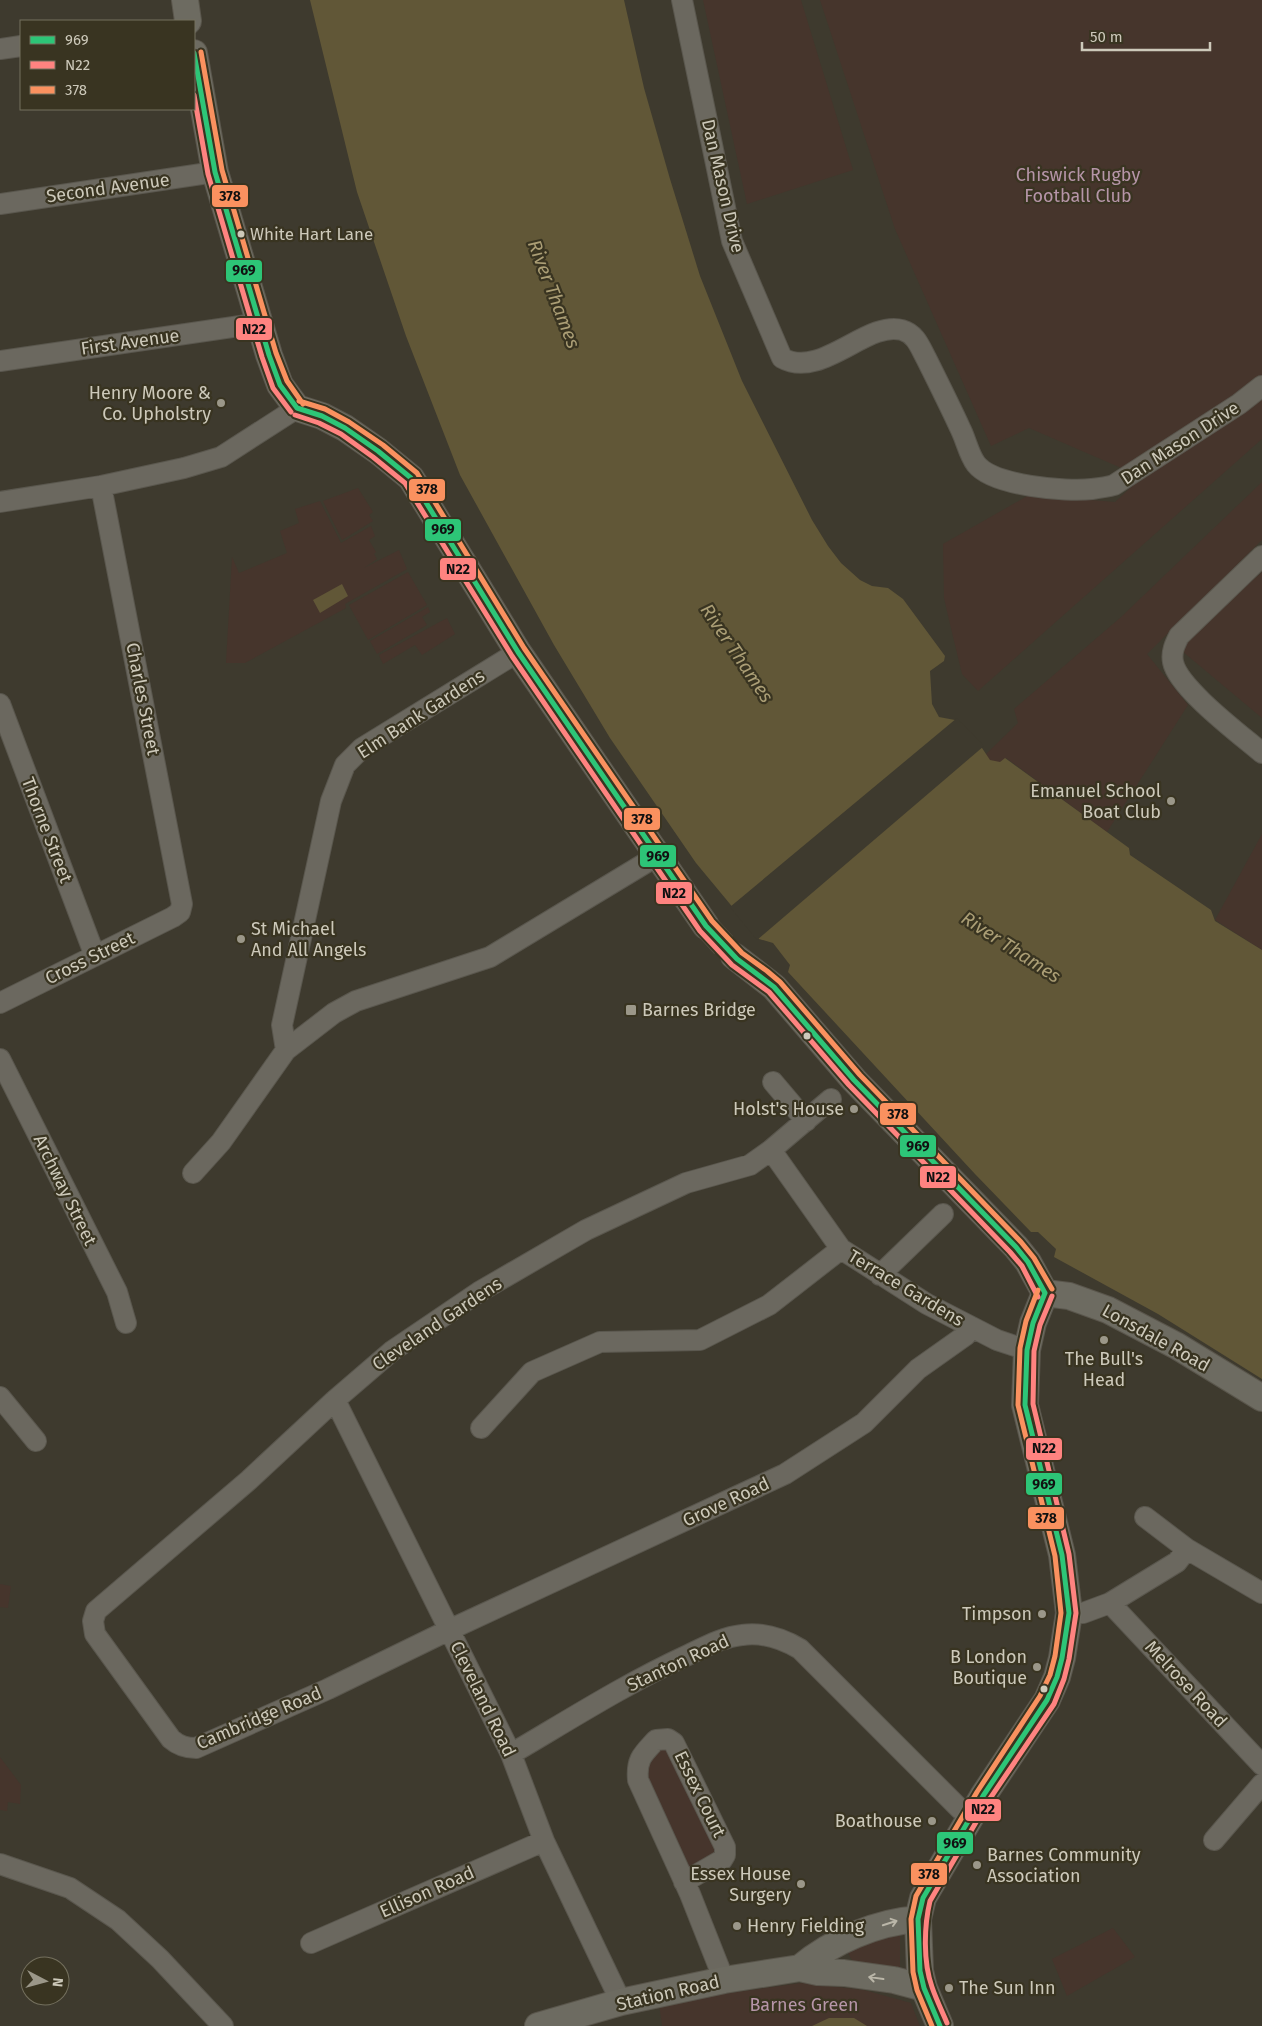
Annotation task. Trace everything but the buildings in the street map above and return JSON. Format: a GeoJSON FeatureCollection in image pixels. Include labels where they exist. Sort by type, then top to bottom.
{"type":"FeatureCollection","features":[{"type":"Feature","properties":{"kind":"main road"},"geometry":{"type":"LineString","coordinates":[[185,0],[188,20]]}},
{"type":"Feature","properties":{"kind":"main road"},"geometry":{"type":"LineString","coordinates":[[195,59],[215,172],[269,355],[280,385],[297,408],[322,416],[345,428],[378,451],[411,478],[518,652],[706,926]]}},
{"type":"Feature","properties":{"kind":"main road"},"geometry":{"type":"LineString","coordinates":[[734,956],[774,987],[854,1080],[1016,1247],[1028,1262],[1045,1294],[1034,1323],[1027,1350],[1025,1405],[1062,1555],[1069,1612],[1062,1658],[1047,1700],[971,1814],[923,1898],[918,1919],[920,1971],[924,1988],[940,2026]]}},
{"type":"Feature","properties":{"kind":"main road","name":"Lonsdale Road"},"geometry":{"type":"LineString","coordinates":[[1045,1294],[1069,1296],[1108,1310],[1177,1346],[1262,1398]]}},
{"type":"Feature","properties":{"kind":"main road","name":"Station Road"},"geometry":{"type":"LineString","coordinates":[[800,1968],[817,1954],[836,1944],[898,1921],[918,1919]]}},
{"type":"Feature","properties":{"kind":"main road"},"geometry":{"type":"LineString","coordinates":[[836,1944],[844,1973]]}},
{"type":"Feature","properties":{"kind":"main road","name":"Station Road"},"geometry":{"type":"LineString","coordinates":[[538,2026],[621,2002],[724,1980],[800,1968],[818,1972],[844,1973],[894,1980],[924,1988]]}},
{"type":"Feature","properties":{"kind":"street","name":"Dan Mason Drive"},"geometry":{"type":"LineString","coordinates":[[682,0],[732,241],[782,358],[789,362],[809,364],[879,332],[901,330],[911,334],[944,392],[976,464],[988,475],[1001,480],[1066,490],[1091,489],[1114,485],[1239,404],[1262,386]]}},
{"type":"Feature","properties":{"kind":"street"},"geometry":{"type":"LineString","coordinates":[[0,49],[20,46]]}},
{"type":"Feature","properties":{"kind":"street","name":"Second Avenue"},"geometry":{"type":"LineString","coordinates":[[0,204],[215,172]]}},
{"type":"Feature","properties":{"kind":"street","name":"First Avenue"},"geometry":{"type":"LineString","coordinates":[[0,361],[260,323]]}},
{"type":"Feature","properties":{"kind":"street"},"geometry":{"type":"LineString","coordinates":[[0,502],[101,486],[184,468],[220,457],[297,408]]}},
{"type":"Feature","properties":{"kind":"street","name":"Charles Street"},"geometry":{"type":"LineString","coordinates":[[101,486],[175,860],[182,904],[180,912]]}},
{"type":"Feature","properties":{"kind":"street"},"geometry":{"type":"LineString","coordinates":[[1262,556],[1179,636],[1173,648],[1173,662],[1185,682],[1202,702],[1262,753]]}},
{"type":"Feature","properties":{"kind":"street","name":"Elm Bank Gardens"},"geometry":{"type":"LineString","coordinates":[[286,1050],[282,1025],[331,801],[344,765],[362,748],[518,652]]}},
{"type":"Feature","properties":{"kind":"street","name":"Thorne Street"},"geometry":{"type":"LineString","coordinates":[[0,704],[95,956]]}},
{"type":"Feature","properties":{"kind":"street"},"geometry":{"type":"LineString","coordinates":[[193,1173],[221,1142],[286,1050],[334,1013],[356,1001],[490,957],[657,856]]}},
{"type":"Feature","properties":{"kind":"street","name":"Cross Street"},"geometry":{"type":"LineString","coordinates":[[0,1002],[180,912]]}},
{"type":"Feature","properties":{"kind":"street","name":"Archway Street"},"geometry":{"type":"LineString","coordinates":[[0,1059],[117,1292],[126,1323]]}},
{"type":"Feature","properties":{"kind":"street"},"geometry":{"type":"LineString","coordinates":[[773,1082],[806,1121]]}},
{"type":"Feature","properties":{"kind":"street","name":"Cleveland Gardens"},"geometry":{"type":"LineString","coordinates":[[93,1621],[96,1611],[278,1454],[335,1400],[400,1345],[479,1292],[586,1230],[686,1184],[750,1165],[771,1150],[831,1099]]}},
{"type":"Feature","properties":{"kind":"street","name":"Terrace Gardens"},"geometry":{"type":"LineString","coordinates":[[771,1150],[841,1249],[927,1304],[997,1340],[1027,1350]]}},
{"type":"Feature","properties":{"kind":"street"},"geometry":{"type":"LineString","coordinates":[[880,1275],[943,1214]]}},
{"type":"Feature","properties":{"kind":"street"},"geometry":{"type":"LineString","coordinates":[[481,1428],[532,1372],[600,1342],[700,1340],[769,1305],[841,1249]]}},
{"type":"Feature","properties":{"kind":"street","name":"Grove Road"},"geometry":{"type":"LineString","coordinates":[[449,1630],[785,1474],[864,1423],[918,1369],[966,1335],[970,1326]]}},
{"type":"Feature","properties":{"kind":"street"},"geometry":{"type":"LineString","coordinates":[[0,1398],[36,1441]]}},
{"type":"Feature","properties":{"kind":"street","name":"Cleveland Road"},"geometry":{"type":"LineString","coordinates":[[335,1400],[511,1754],[544,1841],[615,1994],[621,2002]]}},
{"type":"Feature","properties":{"kind":"street"},"geometry":{"type":"LineString","coordinates":[[1145,1517],[1187,1549],[1262,1594]]}},
{"type":"Feature","properties":{"kind":"street"},"geometry":{"type":"LineString","coordinates":[[1069,1612],[1083,1613],[1110,1603],[1177,1562],[1187,1549]]}},
{"type":"Feature","properties":{"kind":"street","name":"Melrose Road"},"geometry":{"type":"LineString","coordinates":[[1110,1603],[1262,1765]]}},
{"type":"Feature","properties":{"kind":"street","name":"Cambridge Road"},"geometry":{"type":"LineString","coordinates":[[93,1621],[95,1634],[171,1739],[187,1748],[196,1748],[328,1689],[449,1630]]}},
{"type":"Feature","properties":{"kind":"street","name":"Stanton Road"},"geometry":{"type":"LineString","coordinates":[[511,1754],[654,1670],[729,1638],[742,1634],[756,1635],[788,1642],[800,1649],[960,1809],[971,1814]]}},
{"type":"Feature","properties":{"kind":"street","name":"Essex Court"},"geometry":{"type":"LineString","coordinates":[[684,1882],[722,1860],[725,1855],[725,1847],[674,1743],[668,1739],[656,1740],[640,1757],[636,1768],[638,1780],[684,1882],[724,1980]]}},
{"type":"Feature","properties":{"kind":"street"},"geometry":{"type":"LineString","coordinates":[[1214,1840],[1262,1784]]}},
{"type":"Feature","properties":{"kind":"street","name":"Ellison Road"},"geometry":{"type":"LineString","coordinates":[[311,1943],[544,1841]]}},
{"type":"Feature","properties":{"kind":"street"},"geometry":{"type":"LineString","coordinates":[[0,1864],[70,1888],[118,1920],[160,1959],[223,2026]]}},
{"type":"Feature","properties":{"kind":"green space"},"geometry":{"type":"Polygon","coordinates":[[[703,0],[801,0],[853,170],[747,204],[703,0]]]}},
{"type":"Feature","properties":{"kind":"green space","name":"Chiswick Rugby Football Club"},"geometry":{"type":"Polygon","coordinates":[[[820,0],[1262,0],[1262,439],[978,691],[962,674],[949,620],[944,598],[943,544],[1029,495],[1115,502],[1142,477],[1029,428],[991,446],[895,229],[820,0]]]}},
{"type":"Feature","properties":{"kind":"green space"},"geometry":{"type":"Polygon","coordinates":[[[1262,482],[1262,540],[1147,654],[1188,705],[1107,832],[1006,758],[999,763],[989,760],[986,754],[1018,723],[1014,709],[1120,618],[1262,482]]]}},
{"type":"Feature","properties":{"kind":"green space"},"geometry":{"type":"Polygon","coordinates":[[[358,488],[373,512],[369,515],[373,521],[342,540],[323,501],[358,488]]]}},
{"type":"Feature","properties":{"kind":"green space"},"geometry":{"type":"Polygon","coordinates":[[[320,501],[341,543],[371,526],[375,536],[369,540],[376,552],[374,554],[377,559],[364,568],[399,550],[407,569],[345,604],[346,608],[245,663],[226,663],[232,557],[239,573],[287,553],[280,531],[299,523],[295,509],[320,501]]]}},
{"type":"Feature","properties":{"kind":"green space"},"geometry":{"type":"Polygon","coordinates":[[[408,572],[427,605],[368,640],[349,605],[408,572]]]}},
{"type":"Feature","properties":{"kind":"green space"},"geometry":{"type":"Polygon","coordinates":[[[1262,572],[1262,718],[1182,651],[1190,634],[1262,572]]]}},
{"type":"Feature","properties":{"kind":"green space"},"geometry":{"type":"Polygon","coordinates":[[[428,607],[430,612],[422,617],[427,625],[377,654],[370,641],[428,607]]]}},
{"type":"Feature","properties":{"kind":"green space"},"geometry":{"type":"Polygon","coordinates":[[[447,618],[455,634],[422,655],[415,645],[383,664],[379,655],[447,618]]]}},
{"type":"Feature","properties":{"kind":"green space"},"geometry":{"type":"Polygon","coordinates":[[[1262,834],[1262,950],[1215,920],[1262,834]]]}},
{"type":"Feature","properties":{"kind":"green space"},"geometry":{"type":"Polygon","coordinates":[[[0,1584],[11,1586],[8,1608],[0,1607],[0,1584]]]}},
{"type":"Feature","properties":{"kind":"green space"},"geometry":{"type":"Polygon","coordinates":[[[666,1744],[720,1849],[690,1872],[642,1777],[644,1760],[666,1744]]]}},
{"type":"Feature","properties":{"kind":"green space"},"geometry":{"type":"Polygon","coordinates":[[[0,1757],[21,1785],[20,1804],[8,1802],[7,1811],[0,1810],[0,1757]]]}},
{"type":"Feature","properties":{"kind":"green space"},"geometry":{"type":"Polygon","coordinates":[[[1113,1928],[1135,1957],[1067,1996],[1052,1959],[1113,1928]]]}},
{"type":"Feature","properties":{"kind":"green space"},"geometry":{"type":"Polygon","coordinates":[[[900,1932],[900,1971],[857,1964],[849,1956],[848,1945],[900,1932]]]}},
{"type":"Feature","properties":{"kind":"green space","name":"Barnes Green"},"geometry":{"type":"Polygon","coordinates":[[[801,1983],[864,1990],[911,2003],[920,2026],[662,2026],[659,2003],[801,1983]]]}},
{"type":"Feature","properties":{"kind":"water","name":"River Thames"},"geometry":{"type":"Polygon","coordinates":[[[310,0],[624,0],[644,88],[700,276],[742,381],[812,520],[828,546],[841,563],[860,580],[872,586],[888,588],[903,599],[945,656],[944,661],[930,671],[932,704],[939,717],[955,720],[982,748],[990,760],[1000,762],[1005,758],[1129,848],[1130,855],[1211,910],[1215,921],[1262,950],[1262,1379],[1158,1314],[1054,1257],[1056,1249],[1038,1232],[1031,1232],[975,1174],[788,972],[790,965],[773,943],[759,939],[696,863],[610,738],[554,645],[460,475],[406,336],[357,192],[310,0]]]}},
{"type":"Feature","properties":{"kind":"water"},"geometry":{"type":"Polygon","coordinates":[[[342,584],[348,596],[320,613],[313,600],[342,584]]]}},
{"type":"Feature","properties":{"kind":"water"},"geometry":{"type":"Polygon","coordinates":[[[829,2018],[854,2018],[867,2026],[812,2026],[829,2018]]]}},
{"type":"Feature","properties":{"kind":"pier","name":"Barnes Bridge"},"geometry":{"type":"Polygon","coordinates":[[[957,718],[984,746],[757,940],[730,907],[957,718]]]}},
{"type":"Feature","properties":{"kind":"tunnel"},"geometry":{"type":"LineString","coordinates":[[706,926],[734,956]]}},
{"type":"Feature","properties":{"kind":"transit line","name":"378"},"geometry":{"type":"LineString","coordinates":[[201,52],[222,170],[276,353],[287,381],[303,404]]}},
{"type":"Feature","properties":{"kind":"transit line","name":"969"},"geometry":{"type":"LineString","coordinates":[[195,59],[215,172],[269,355],[280,385],[297,408]]}},
{"type":"Feature","properties":{"kind":"transit line","name":"N22"},"geometry":{"type":"LineString","coordinates":[[195,101],[208,174],[262,357],[273,388],[291,412]]}},
{"type":"Feature","properties":{"kind":"transit line","name":"378"},"geometry":{"type":"LineString","coordinates":[[299,401],[325,409],[349,422],[383,445],[417,473],[524,648],[712,921],[742,953],[780,982],[860,1075],[1021,1242],[1034,1258],[1052,1289]]}},
{"type":"Feature","properties":{"kind":"transit line","name":"969"},"geometry":{"type":"LineString","coordinates":[[297,408],[322,416],[345,428],[378,451],[411,478],[518,652],[706,926],[737,959],[774,987],[854,1080],[1016,1247],[1028,1262],[1045,1293]]}},
{"type":"Feature","properties":{"kind":"transit line","name":"N22"},"geometry":{"type":"LineString","coordinates":[[295,415],[319,423],[341,434],[405,483],[512,656],[700,931],[732,965],[769,992],[849,1085],[1010,1252],[1022,1266],[1038,1297]]}},
{"type":"Feature","properties":{"kind":"transit line","name":"378"},"geometry":{"type":"LineString","coordinates":[[932,2026],[917,1990],[913,1972],[911,1919],[916,1896],[977,1792],[1040,1696],[1050,1675],[1055,1656],[1061,1613],[1055,1556],[1018,1405],[1020,1348],[1026,1321],[1038,1290]]}},
{"type":"Feature","properties":{"kind":"transit line","name":"969"},"geometry":{"type":"LineString","coordinates":[[940,2026],[924,1988],[920,1971],[918,1919],[923,1898],[983,1796],[1047,1700],[1057,1677],[1062,1658],[1069,1613],[1062,1555],[1025,1405],[1027,1350],[1033,1323],[1045,1293]]}},
{"type":"Feature","properties":{"kind":"transit line","name":"N22"},"geometry":{"type":"LineString","coordinates":[[947,2023],[927,1967],[926,1933],[930,1901],[989,1800],[1054,1704],[1064,1679],[1069,1659],[1076,1613],[1069,1554],[1033,1404],[1034,1351],[1040,1325],[1052,1296]]}},
{"type":"Feature","properties":{"kind":"place","name":"White Hart Lane"},"geometry":{"type":"Point","coordinates":[241,234]}},
{"type":"Feature","properties":{"kind":"place","name":"Henry Moore & Co. Upholstry"},"geometry":{"type":"Point","coordinates":[221,403]}},
{"type":"Feature","properties":{"kind":"place","name":"Emanuel School Boat Club"},"geometry":{"type":"Point","coordinates":[1171,801]}},
{"type":"Feature","properties":{"kind":"place","name":"St Michael And All Angels"},"geometry":{"type":"Point","coordinates":[241,939]}},
{"type":"Feature","properties":{"kind":"place","name":"Barnes Bridge"},"geometry":{"type":"Point","coordinates":[631,1010]}},
{"type":"Feature","properties":{"kind":"place","name":"Holst's House"},"geometry":{"type":"Point","coordinates":[854,1109]}},
{"type":"Feature","properties":{"kind":"place","name":"The Bull's Head"},"geometry":{"type":"Point","coordinates":[1104,1340]}},
{"type":"Feature","properties":{"kind":"place","name":"Timpson"},"geometry":{"type":"Point","coordinates":[1042,1614]}},
{"type":"Feature","properties":{"kind":"place","name":"B London Boutique"},"geometry":{"type":"Point","coordinates":[1037,1667]}},
{"type":"Feature","properties":{"kind":"place","name":"Boathouse"},"geometry":{"type":"Point","coordinates":[932,1821]}},
{"type":"Feature","properties":{"kind":"place","name":"Barnes Community Association"},"geometry":{"type":"Point","coordinates":[977,1865]}},
{"type":"Feature","properties":{"kind":"place","name":"Essex House Surgery"},"geometry":{"type":"Point","coordinates":[801,1884]}},
{"type":"Feature","properties":{"kind":"place","name":"Henry Fielding"},"geometry":{"type":"Point","coordinates":[737,1926]}},
{"type":"Feature","properties":{"kind":"place","name":"The Sun Inn"},"geometry":{"type":"Point","coordinates":[949,1988]}}]}
